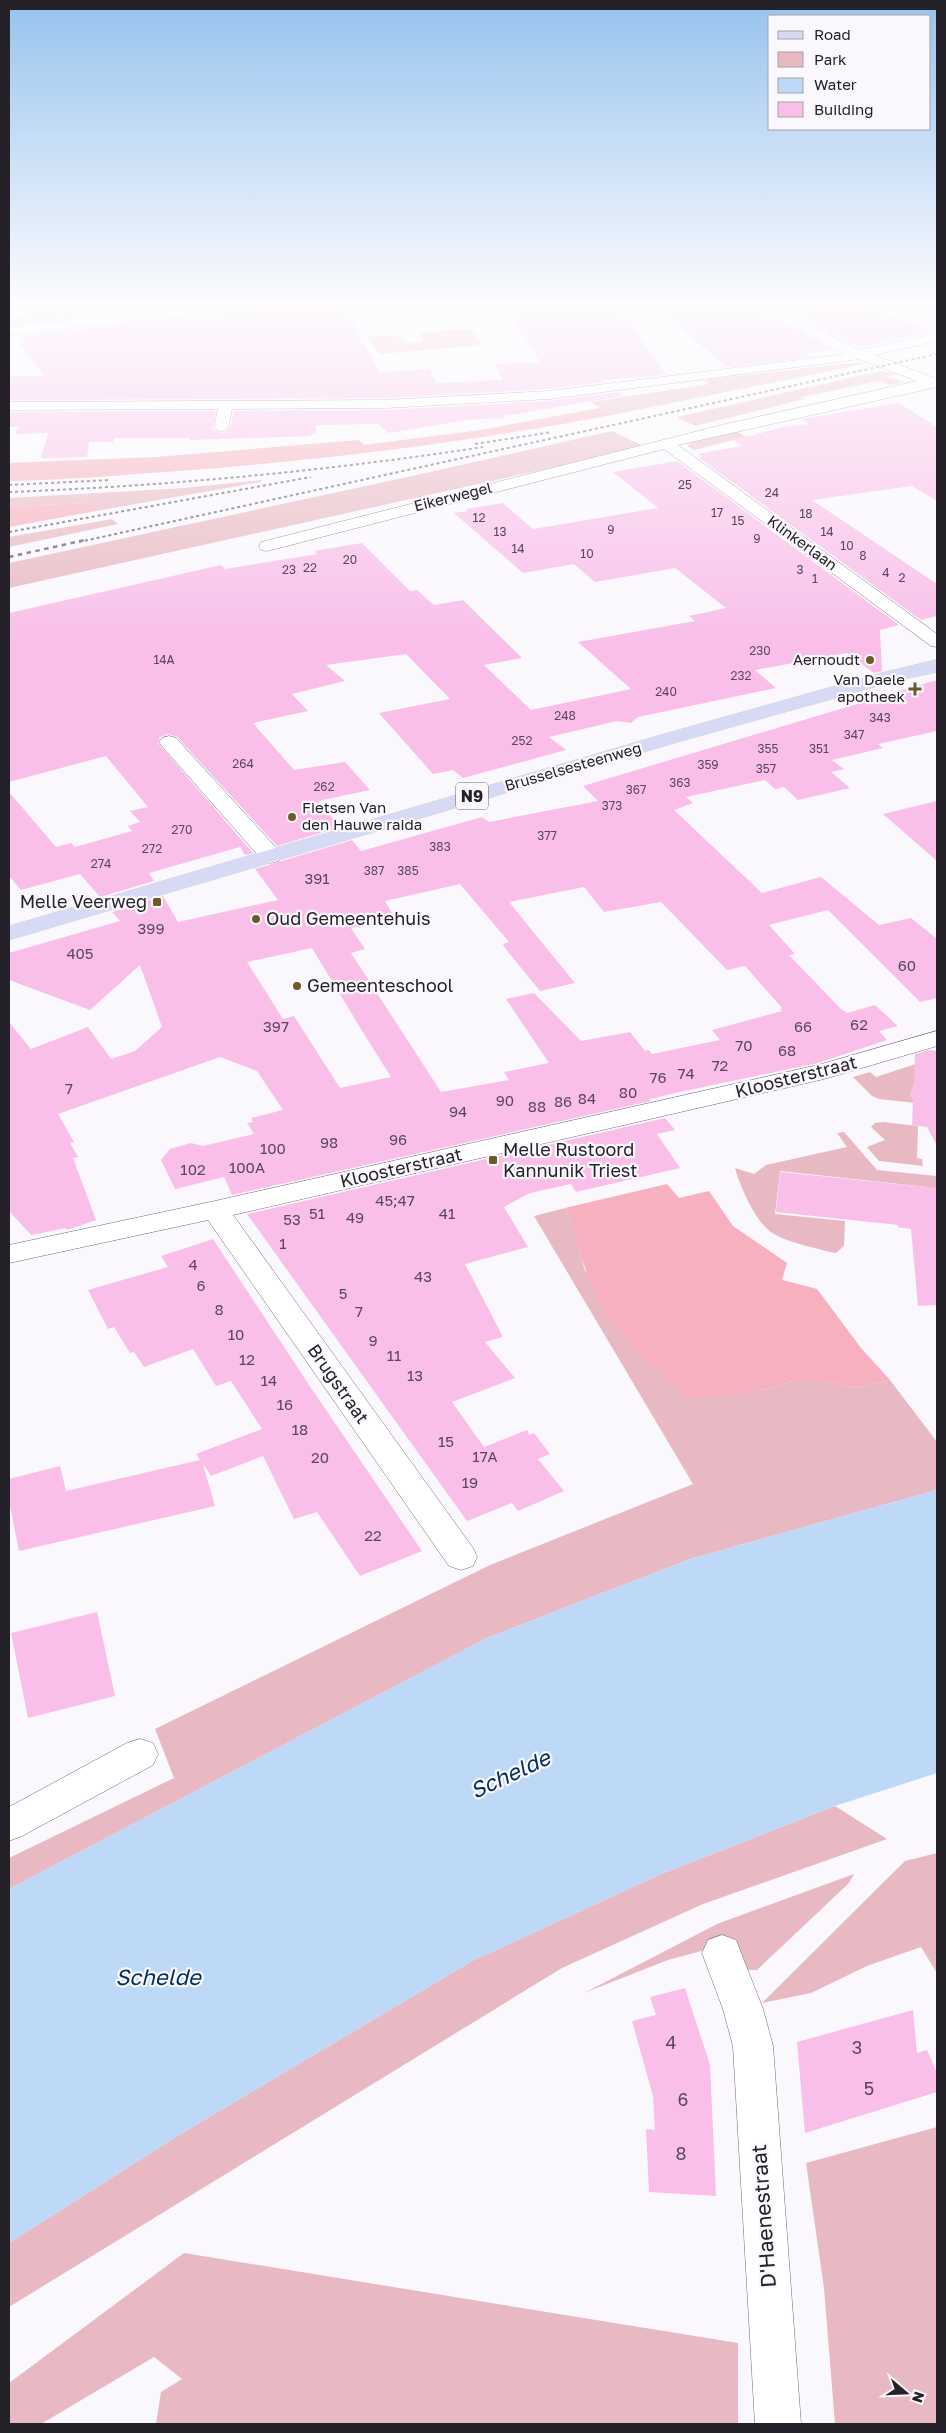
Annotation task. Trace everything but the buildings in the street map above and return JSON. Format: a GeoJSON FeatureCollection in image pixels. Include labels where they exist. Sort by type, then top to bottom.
{"type":"FeatureCollection","features":[{"type":"Feature","properties":{"kind":"main road","name":"Brusselsesteenweg"},"geometry":{"type":"LineString","coordinates":[[9,933],[680,735],[876,680],[937,666]]}},
{"type":"Feature","properties":{"kind":"street"},"geometry":{"type":"LineString","coordinates":[[221,428],[223,418]]}},
{"type":"Feature","properties":{"kind":"street","name":"Eikerwegel"},"geometry":{"type":"LineString","coordinates":[[267,546],[361,520],[726,428],[775,418]]}},
{"type":"Feature","properties":{"kind":"street","name":"Klinkerlaan"},"geometry":{"type":"LineString","coordinates":[[667,444],[937,642]]}},
{"type":"Feature","properties":{"kind":"street"},"geometry":{"type":"LineString","coordinates":[[169,742],[272,856]]}},
{"type":"Feature","properties":{"kind":"street","name":"Kloosterstraat"},"geometry":{"type":"LineString","coordinates":[[9,1254],[215,1210],[829,1070],[937,1038]]}},
{"type":"Feature","properties":{"kind":"street","name":"Brugstraat"},"geometry":{"type":"LineString","coordinates":[[215,1210],[461,1557]]}},
{"type":"Feature","properties":{"kind":"street"},"geometry":{"type":"LineString","coordinates":[[9,1825],[140,1754]]}},
{"type":"Feature","properties":{"kind":"street","name":"D'Haenestraat"},"geometry":{"type":"LineString","coordinates":[[722,1953],[743,2009],[752,2046],[778,2424]]}},
{"type":"Feature","properties":{"kind":"green space"},"geometry":{"type":"Polygon","coordinates":[[[678,418],[729,418],[695,426],[678,418]]]}},
{"type":"Feature","properties":{"kind":"green space"},"geometry":{"type":"Polygon","coordinates":[[[735,430],[746,437],[694,450],[687,446],[693,441],[735,430]]]}},
{"type":"Feature","properties":{"kind":"green space"},"geometry":{"type":"Polygon","coordinates":[[[612,431],[645,447],[9,588],[9,563],[612,431]]]}},
{"type":"Feature","properties":{"kind":"green space"},"geometry":{"type":"Polygon","coordinates":[[[262,480],[260,482],[96,511],[99,505],[92,503],[9,506],[9,498],[184,488],[262,480]]]}},
{"type":"Feature","properties":{"kind":"green space"},"geometry":{"type":"Polygon","coordinates":[[[112,519],[118,524],[9,547],[9,537],[112,519]]]}},
{"type":"Feature","properties":{"kind":"green space"},"geometry":{"type":"Polygon","coordinates":[[[937,1057],[937,1070],[916,1080],[910,1095],[916,1103],[879,1099],[872,1096],[853,1077],[870,1072],[876,1077],[937,1057]]]}},
{"type":"Feature","properties":{"kind":"green space"},"geometry":{"type":"Polygon","coordinates":[[[883,1122],[918,1126],[917,1158],[922,1159],[923,1166],[879,1161],[867,1147],[885,1140],[871,1127],[875,1123],[883,1122]]]}},
{"type":"Feature","properties":{"kind":"green space"},"geometry":{"type":"Polygon","coordinates":[[[844,1132],[877,1170],[937,1176],[937,1193],[927,1187],[780,1171],[775,1214],[845,1221],[844,1246],[836,1253],[830,1252],[787,1240],[774,1234],[761,1223],[750,1205],[735,1168],[754,1174],[766,1165],[847,1147],[837,1133],[844,1132]]]}},
{"type":"Feature","properties":{"kind":"green space"},"geometry":{"type":"Polygon","coordinates":[[[565,1208],[570,1216],[585,1271],[756,1392],[793,1381],[823,1381],[856,1388],[890,1380],[937,1442],[937,1490],[690,1559],[487,1638],[9,1889],[9,1858],[174,1778],[155,1729],[490,1565],[693,1484],[534,1216],[565,1208]]]}},
{"type":"Feature","properties":{"kind":"green space"},"geometry":{"type":"Polygon","coordinates":[[[835,1806],[887,1839],[703,1904],[562,1968],[9,2307],[9,2243],[179,2135],[472,1961],[661,1874],[835,1806]]]}},
{"type":"Feature","properties":{"kind":"green space"},"geometry":{"type":"Polygon","coordinates":[[[937,1853],[937,1973],[921,1947],[867,1966],[811,1993],[762,2003],[905,1861],[937,1853]]]}},
{"type":"Feature","properties":{"kind":"green space"},"geometry":{"type":"Polygon","coordinates":[[[854,1874],[849,1883],[757,1970],[746,1970],[720,1946],[668,1960],[584,1993],[717,1924],[854,1874]]]}},
{"type":"Feature","properties":{"kind":"green space"},"geometry":{"type":"Polygon","coordinates":[[[937,2127],[937,2424],[835,2424],[824,2288],[806,2163],[937,2127]]]}},
{"type":"Feature","properties":{"kind":"green space"},"geometry":{"type":"Polygon","coordinates":[[[184,2253],[738,2343],[738,2424],[156,2424],[161,2392],[182,2379],[154,2357],[41,2424],[9,2424],[9,2383],[184,2253]]]}},
{"type":"Feature","properties":{"kind":"shaded area"},"geometry":{"type":"Polygon","coordinates":[[[548,418],[598,418],[504,434],[342,456],[233,467],[52,480],[9,481],[9,463],[156,457],[359,440],[364,445],[480,430],[548,418]]]}},
{"type":"Feature","properties":{"kind":"shaded area"},"geometry":{"type":"Polygon","coordinates":[[[92,503],[99,505],[96,511],[9,527],[9,506],[92,503]]]}},
{"type":"Feature","properties":{"kind":"shaded area"},"geometry":{"type":"Polygon","coordinates":[[[667,1184],[679,1198],[709,1191],[733,1226],[787,1263],[782,1280],[817,1289],[861,1348],[890,1380],[856,1388],[823,1381],[793,1381],[756,1392],[688,1399],[613,1324],[589,1278],[580,1254],[570,1216],[565,1208],[667,1184]]]}},
{"type":"Feature","properties":{"kind":"water","name":"Schelde"},"geometry":{"type":"Polygon","coordinates":[[[937,1490],[937,1773],[835,1806],[661,1874],[472,1961],[179,2135],[9,2243],[9,1889],[487,1638],[690,1559],[937,1490]]]}},
{"type":"Feature","properties":{"kind":"railway"},"geometry":{"type":"LineString","coordinates":[[79,542],[647,418]]}},
{"type":"Feature","properties":{"kind":"railway"},"geometry":{"type":"LineString","coordinates":[[475,444],[552,432]]}},
{"type":"Feature","properties":{"kind":"railway"},"geometry":{"type":"LineString","coordinates":[[9,492],[128,486],[247,476],[424,456],[483,447]]}},
{"type":"Feature","properties":{"kind":"railway"},"geometry":{"type":"LineString","coordinates":[[9,532],[311,477]]}},
{"type":"Feature","properties":{"kind":"railway"},"geometry":{"type":"LineString","coordinates":[[9,485],[110,480]]}},
{"type":"Feature","properties":{"kind":"railway"},"geometry":{"type":"LineString","coordinates":[[9,557],[85,540]]}},
{"type":"Feature","properties":{"kind":"place","name":"Aernoudt"},"geometry":{"type":"Point","coordinates":[870,660]}},
{"type":"Feature","properties":{"kind":"place","name":"Van Daele apotheek"},"geometry":{"type":"Point","coordinates":[915,689]}},
{"type":"Feature","properties":{"kind":"place","name":"Fietsen Van den Hauwe raida"},"geometry":{"type":"Point","coordinates":[292,817]}},
{"type":"Feature","properties":{"kind":"place","name":"Melle Veerweg"},"geometry":{"type":"Point","coordinates":[157,902]}},
{"type":"Feature","properties":{"kind":"place","name":"Oud Gemeentehuis"},"geometry":{"type":"Point","coordinates":[256,919]}},
{"type":"Feature","properties":{"kind":"place","name":"Gemeenteschool"},"geometry":{"type":"Point","coordinates":[297,986]}},
{"type":"Feature","properties":{"kind":"place","name":"Melle Rustoord Kannunik Triest"},"geometry":{"type":"Point","coordinates":[493,1160]}}]}
